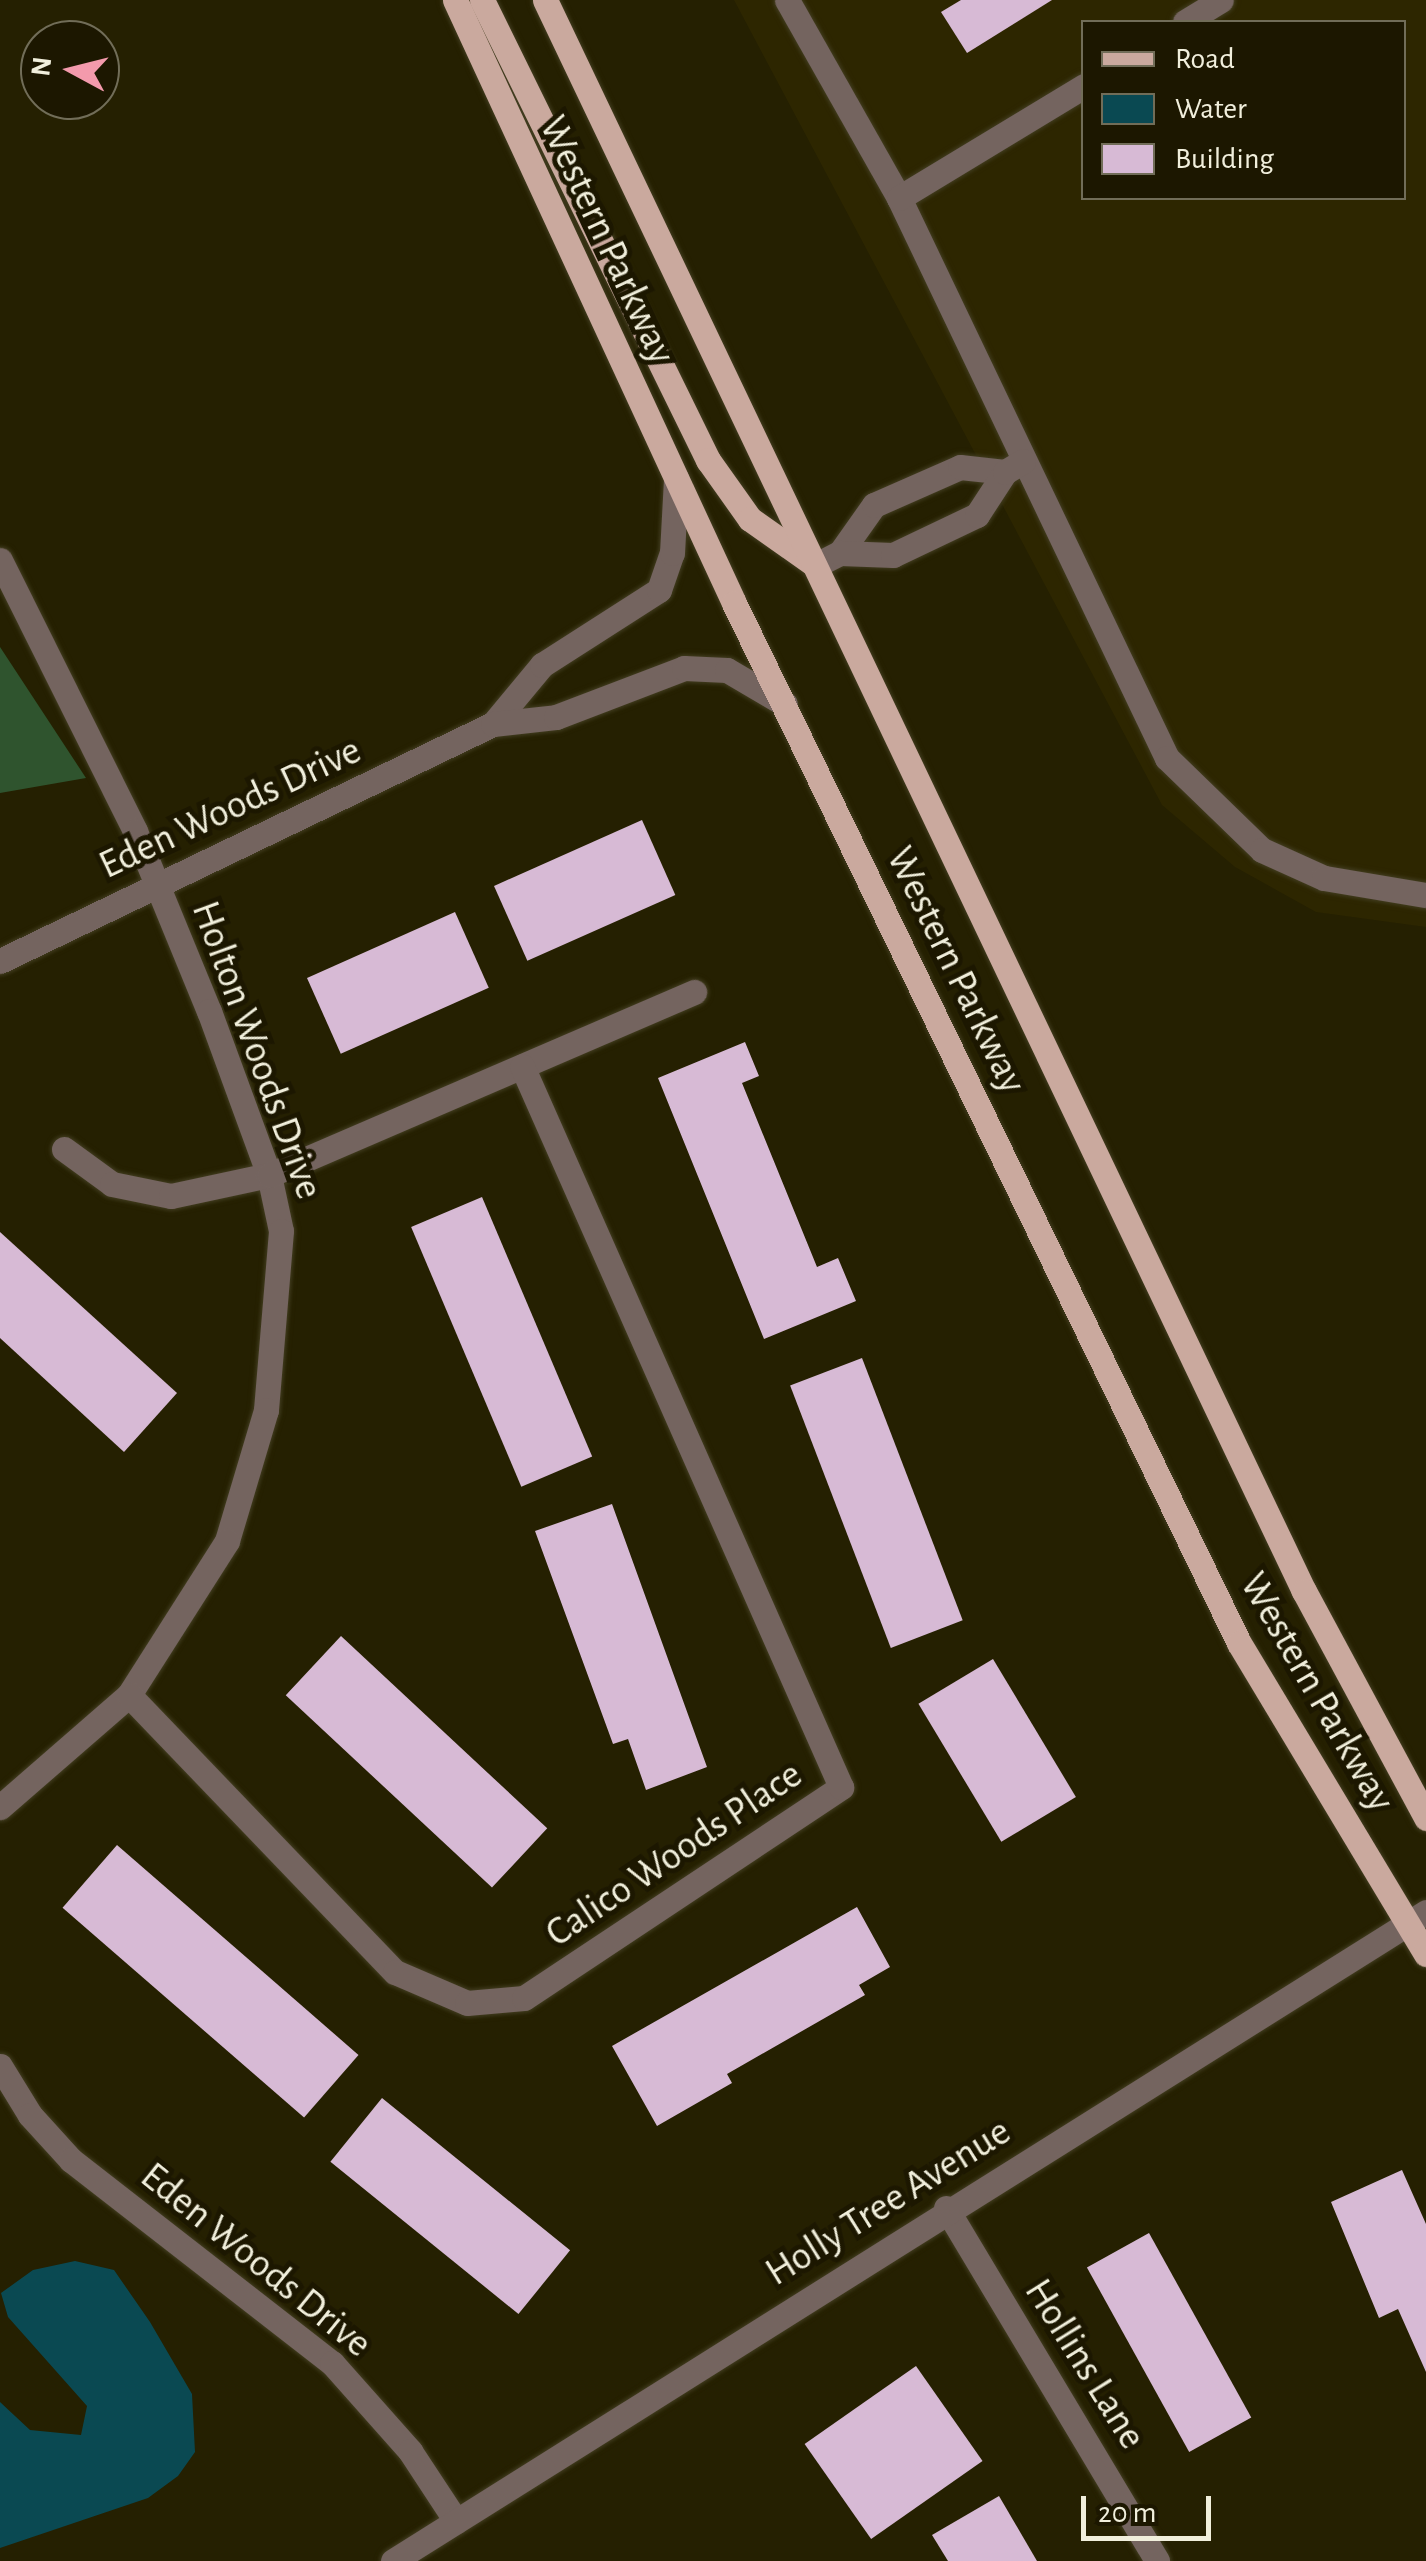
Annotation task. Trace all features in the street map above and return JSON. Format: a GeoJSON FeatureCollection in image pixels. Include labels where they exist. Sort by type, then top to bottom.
{"type":"FeatureCollection","features":[{"type":"Feature","properties":{"kind":"main road","name":"Western Parkway"},"geometry":{"type":"LineString","coordinates":[[455,0],[676,478],[1240,1642],[1418,1918],[1426,1954]]}},
{"type":"Feature","properties":{"kind":"main road"},"geometry":{"type":"LineString","coordinates":[[482,0],[708,460],[750,519],[816,565]]}},
{"type":"Feature","properties":{"kind":"main road","name":"Western Parkway"},"geometry":{"type":"LineString","coordinates":[[544,0],[1304,1592],[1426,1818]]}},
{"type":"Feature","properties":{"kind":"street"},"geometry":{"type":"LineString","coordinates":[[786,0],[898,198],[1014,467],[1168,758],[1262,850],[1324,878],[1426,895]]}},
{"type":"Feature","properties":{"kind":"street"},"geometry":{"type":"LineString","coordinates":[[1187,20],[1220,0]]}},
{"type":"Feature","properties":{"kind":"street"},"geometry":{"type":"LineString","coordinates":[[898,198],[1081,88]]}},
{"type":"Feature","properties":{"kind":"street"},"geometry":{"type":"LineString","coordinates":[[840,554],[874,505],[960,467],[1014,467]]}},
{"type":"Feature","properties":{"kind":"street"},"geometry":{"type":"LineString","coordinates":[[816,565],[840,554],[894,555],[978,514],[1014,467]]}},
{"type":"Feature","properties":{"kind":"street","name":"Eden Woods Drive"},"geometry":{"type":"LineString","coordinates":[[493,724],[542,664],[659,590],[672,553],[676,478]]}},
{"type":"Feature","properties":{"kind":"street","name":"Holton Woods Drive"},"geometry":{"type":"LineString","coordinates":[[0,560],[156,883],[268,1175],[282,1231],[266,1410],[227,1540],[130,1695],[0,1807]]}},
{"type":"Feature","properties":{"kind":"street","name":"Eden Woods Drive"},"geometry":{"type":"LineString","coordinates":[[0,961],[493,724],[556,717],[684,668],[728,670],[786,704]]}},
{"type":"Feature","properties":{"kind":"street"},"geometry":{"type":"LineString","coordinates":[[64,1148],[112,1184],[171,1196],[268,1175],[694,992]]}},
{"type":"Feature","properties":{"kind":"street","name":"Calico Woods Place"},"geometry":{"type":"LineString","coordinates":[[130,1695],[395,1972],[466,2003],[524,1998],[841,1787],[522,1066]]}},
{"type":"Feature","properties":{"kind":"street","name":"Holly Tree Avenue"},"geometry":{"type":"LineString","coordinates":[[393,2561],[946,2208],[1418,1918]]}},
{"type":"Feature","properties":{"kind":"street","name":"Eden Woods Drive"},"geometry":{"type":"LineString","coordinates":[[0,2066],[30,2115],[71,2160],[332,2363],[410,2451],[456,2521]]}},
{"type":"Feature","properties":{"kind":"street","name":"Hollins Lane"},"geometry":{"type":"LineString","coordinates":[[946,2208],[1158,2561]]}},
{"type":"Feature","properties":{"kind":"shaded area"},"geometry":{"type":"Polygon","coordinates":[[[734,0],[1426,0],[1426,927],[1316,912],[1235,867],[1162,805],[734,0]]]}},
{"type":"Feature","properties":{"kind":"green space"},"geometry":{"type":"Polygon","coordinates":[[[0,647],[86,778],[0,793],[0,647]]]}},
{"type":"Feature","properties":{"kind":"water"},"geometry":{"type":"Polygon","coordinates":[[[75,2261],[114,2270],[150,2322],[192,2394],[195,2452],[178,2476],[148,2498],[0,2548],[0,2402],[30,2430],[81,2435],[87,2406],[8,2317],[1,2293],[33,2270],[75,2261]]]}},
{"type":"Feature","properties":{"kind":"building"},"geometry":{"type":"Polygon","coordinates":[[[961,0],[1052,0],[967,53],[941,12],[961,0]]]}},
{"type":"Feature","properties":{"kind":"building"},"geometry":{"type":"Polygon","coordinates":[[[642,820],[675,895],[527,961],[494,886],[642,820]]]}},
{"type":"Feature","properties":{"kind":"building"},"geometry":{"type":"Polygon","coordinates":[[[455,912],[489,988],[341,1054],[307,978],[455,912]]]}},
{"type":"Feature","properties":{"kind":"building"},"geometry":{"type":"Polygon","coordinates":[[[745,1042],[759,1076],[742,1083],[817,1267],[838,1258],[856,1301],[764,1339],[658,1078],[745,1042]]]}},
{"type":"Feature","properties":{"kind":"building"},"geometry":{"type":"Polygon","coordinates":[[[482,1197],[592,1457],[521,1487],[411,1227],[482,1197]]]}},
{"type":"Feature","properties":{"kind":"building"},"geometry":{"type":"Polygon","coordinates":[[[0,1232],[177,1393],[124,1452],[0,1338],[0,1232]]]}},
{"type":"Feature","properties":{"kind":"building"},"geometry":{"type":"Polygon","coordinates":[[[862,1358],[963,1620],[891,1648],[790,1386],[862,1358]]]}},
{"type":"Feature","properties":{"kind":"building"},"geometry":{"type":"Polygon","coordinates":[[[612,1504],[707,1767],[646,1790],[628,1739],[613,1744],[535,1531],[612,1504]]]}},
{"type":"Feature","properties":{"kind":"building"},"geometry":{"type":"Polygon","coordinates":[[[341,1636],[547,1828],[492,1888],[286,1695],[341,1636]]]}},
{"type":"Feature","properties":{"kind":"building"},"geometry":{"type":"Polygon","coordinates":[[[993,1659],[1076,1797],[1001,1842],[918,1704],[993,1659]]]}},
{"type":"Feature","properties":{"kind":"building"},"geometry":{"type":"Polygon","coordinates":[[[117,1845],[359,2055],[304,2118],[63,1908],[117,1845]]]}},
{"type":"Feature","properties":{"kind":"building"},"geometry":{"type":"Polygon","coordinates":[[[857,1907],[890,1967],[859,1985],[865,1995],[727,2074],[732,2083],[657,2126],[612,2046],[857,1907]]]}},
{"type":"Feature","properties":{"kind":"building"},"geometry":{"type":"Polygon","coordinates":[[[382,2098],[570,2250],[518,2314],[330,2162],[382,2098]]]}},
{"type":"Feature","properties":{"kind":"building"},"geometry":{"type":"Polygon","coordinates":[[[1402,2170],[1426,2224],[1426,2372],[1398,2309],[1379,2318],[1331,2202],[1402,2170]]]}},
{"type":"Feature","properties":{"kind":"building"},"geometry":{"type":"Polygon","coordinates":[[[1149,2233],[1251,2418],[1189,2452],[1087,2267],[1149,2233]]]}},
{"type":"Feature","properties":{"kind":"building"},"geometry":{"type":"Polygon","coordinates":[[[916,2366],[983,2461],[871,2539],[805,2444],[916,2366]]]}},
{"type":"Feature","properties":{"kind":"building"},"geometry":{"type":"Polygon","coordinates":[[[999,2496],[1037,2561],[948,2561],[932,2535],[999,2496]]]}}]}
